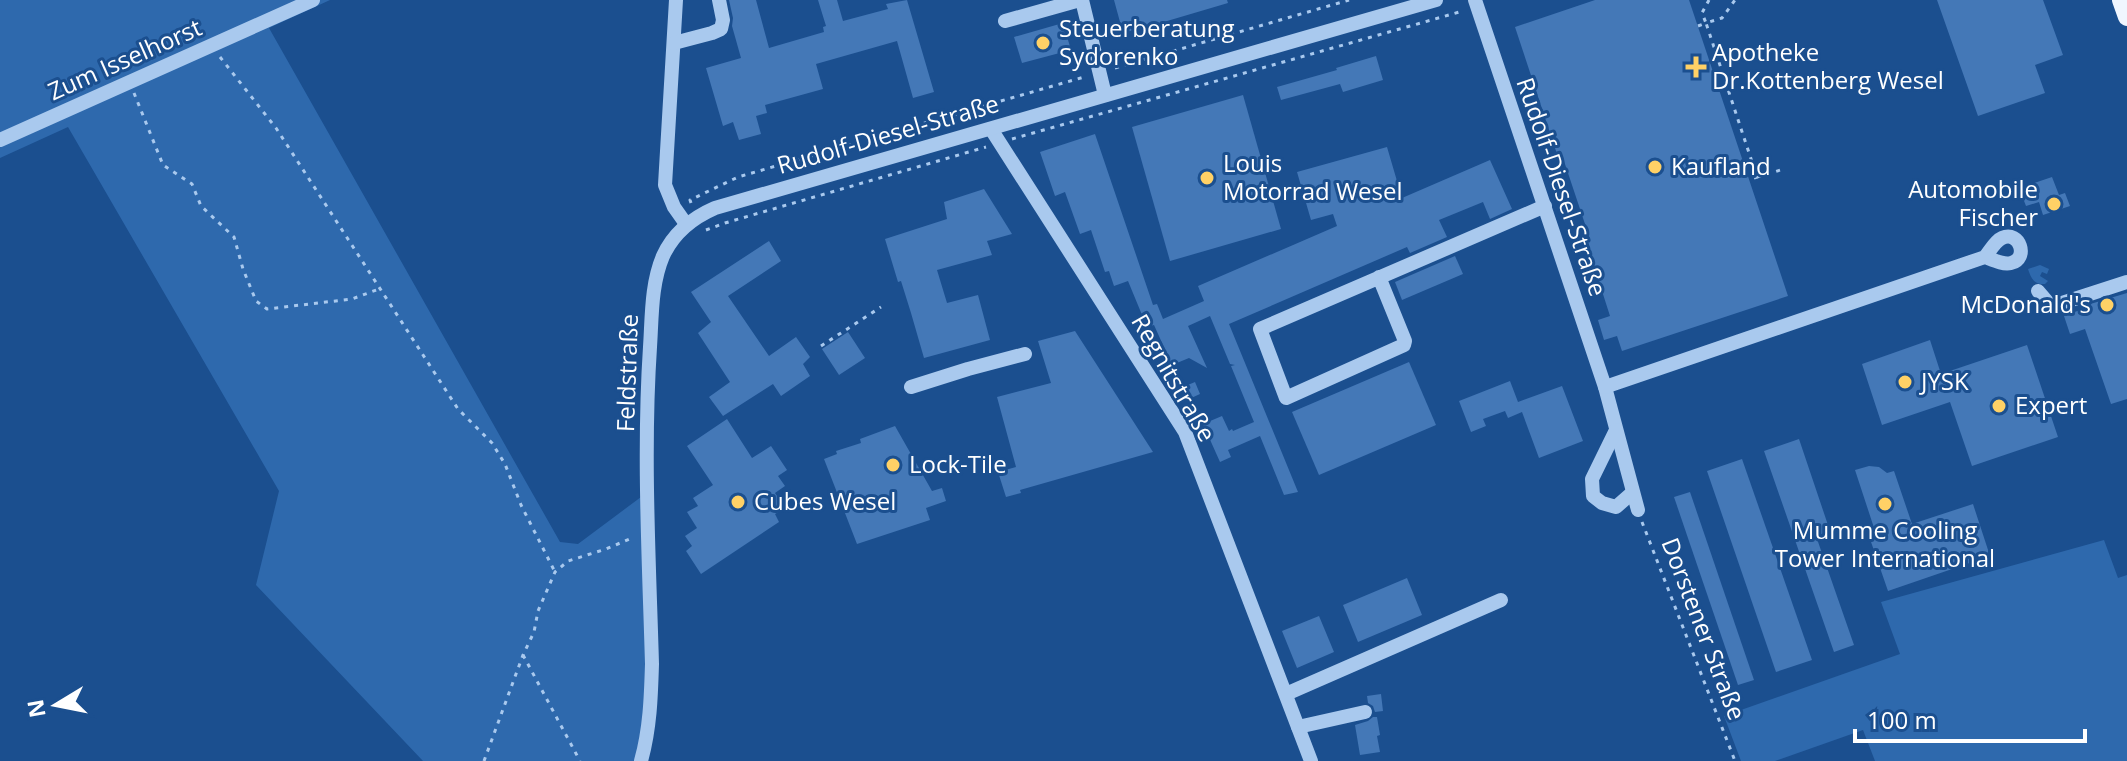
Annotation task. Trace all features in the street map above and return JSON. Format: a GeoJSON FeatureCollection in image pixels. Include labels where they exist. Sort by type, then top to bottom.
{"type":"FeatureCollection","features":[{"type":"Feature","properties":{"kind":"main road"},"geometry":{"type":"LineString","coordinates":[[2121,0],[2127,17]]}},
{"type":"Feature","properties":{"kind":"street","name":"Zum Isselhorst"},"geometry":{"type":"LineString","coordinates":[[0,140],[313,0]]}},
{"type":"Feature","properties":{"kind":"street"},"geometry":{"type":"LineString","coordinates":[[676,0],[665,185],[674,207],[691,220]]}},
{"type":"Feature","properties":{"kind":"street"},"geometry":{"type":"LineString","coordinates":[[674,43],[721,29],[723,20],[719,0]]}},
{"type":"Feature","properties":{"kind":"street"},"geometry":{"type":"LineString","coordinates":[[1005,21],[1081,0],[1105,95]]}},
{"type":"Feature","properties":{"kind":"street","name":"Rudolf-Diesel-Straße"},"geometry":{"type":"LineString","coordinates":[[691,220],[715,208],[1436,0]]}},
{"type":"Feature","properties":{"kind":"street","name":"Rudolf-Diesel-Straße"},"geometry":{"type":"LineString","coordinates":[[1476,4],[1605,387],[1638,510]]}},
{"type":"Feature","properties":{"kind":"street","name":"Regnitstraße"},"geometry":{"type":"LineString","coordinates":[[991,129],[1185,432],[1311,761]]}},
{"type":"Feature","properties":{"kind":"street"},"geometry":{"type":"LineString","coordinates":[[1379,277],[1404,345],[1286,398],[1259,330],[1379,277],[1545,206]]}},
{"type":"Feature","properties":{"kind":"street","name":"Feldstraße"},"geometry":{"type":"LineString","coordinates":[[641,761],[651,707],[647,393],[656,277],[663,256],[691,220]]}},
{"type":"Feature","properties":{"kind":"street"},"geometry":{"type":"LineString","coordinates":[[1605,387],[1985,257]]}},
{"type":"Feature","properties":{"kind":"street"},"geometry":{"type":"LineString","coordinates":[[2038,291],[2050,305],[2056,305],[2127,282]]}},
{"type":"Feature","properties":{"kind":"street"},"geometry":{"type":"LineString","coordinates":[[911,387],[1025,354]]}},
{"type":"Feature","properties":{"kind":"street"},"geometry":{"type":"LineString","coordinates":[[1616,430],[1592,479],[1593,496],[1602,503],[1616,507],[1632,493]]}},
{"type":"Feature","properties":{"kind":"street"},"geometry":{"type":"LineString","coordinates":[[1286,694],[1501,600]]}},
{"type":"Feature","properties":{"kind":"street"},"geometry":{"type":"LineString","coordinates":[[1298,727],[1365,712]]}},
{"type":"Feature","properties":{"kind":"path"},"geometry":{"type":"LineString","coordinates":[[691,220],[690,200],[738,177],[1349,0]]}},
{"type":"Feature","properties":{"kind":"path"},"geometry":{"type":"LineString","coordinates":[[1709,0],[1702,13],[1757,177]]}},
{"type":"Feature","properties":{"kind":"path"},"geometry":{"type":"LineString","coordinates":[[1698,26],[1722,18],[1735,0]]}},
{"type":"Feature","properties":{"kind":"path"},"geometry":{"type":"LineString","coordinates":[[705,231],[1476,4]]}},
{"type":"Feature","properties":{"kind":"path"},"geometry":{"type":"LineString","coordinates":[[211,45],[276,128],[458,409],[492,443],[505,464],[521,505],[555,572]]}},
{"type":"Feature","properties":{"kind":"path"},"geometry":{"type":"LineString","coordinates":[[129,82],[163,165],[192,184],[201,206],[234,237],[256,301],[267,309],[352,299],[380,289]]}},
{"type":"Feature","properties":{"kind":"path"},"geometry":{"type":"LineString","coordinates":[[1749,180],[1784,169]]}},
{"type":"Feature","properties":{"kind":"path"},"geometry":{"type":"LineString","coordinates":[[821,346],[881,307]]}},
{"type":"Feature","properties":{"kind":"path","name":"Dorstener Straße"},"geometry":{"type":"LineString","coordinates":[[1638,510],[1735,761]]}},
{"type":"Feature","properties":{"kind":"path"},"geometry":{"type":"LineString","coordinates":[[484,761],[555,572],[568,561],[648,532]]}},
{"type":"Feature","properties":{"kind":"path"},"geometry":{"type":"LineString","coordinates":[[523,655],[580,761]]}},
{"type":"Feature","properties":{"kind":"shaded area"},"geometry":{"type":"Polygon","coordinates":[[[0,0],[330,0],[269,28],[560,542],[578,544],[641,497],[648,710],[636,761],[423,761],[256,585],[279,491],[68,127],[0,158],[0,0]]]}},
{"type":"Feature","properties":{"kind":"shaded area"},"geometry":{"type":"Polygon","coordinates":[[[2040,265],[2049,269],[2047,274],[2042,272],[2040,276],[2048,281],[2045,284],[2034,280],[2028,269],[2040,265]]]}},
{"type":"Feature","properties":{"kind":"shaded area"},"geometry":{"type":"Polygon","coordinates":[[[2104,540],[2118,578],[2127,575],[2127,761],[1875,761],[1863,730],[1775,761],[1741,761],[1724,716],[1900,654],[1881,602],[2104,540]]]}},
{"type":"Feature","properties":{"kind":"building"},"geometry":{"type":"Polygon","coordinates":[[[729,0],[756,0],[769,48],[824,32],[823,27],[826,26],[818,0],[837,0],[843,21],[888,9],[886,4],[907,0],[934,92],[913,98],[897,41],[816,64],[823,89],[765,105],[767,113],[756,116],[761,134],[739,140],[733,122],[723,126],[706,68],[741,58],[729,0]]]}},
{"type":"Feature","properties":{"kind":"building"},"geometry":{"type":"Polygon","coordinates":[[[1114,0],[1227,0],[1228,3],[1157,24],[1158,28],[1145,32],[1144,27],[1123,33],[1114,0]]]}},
{"type":"Feature","properties":{"kind":"building","name":"Kaufland"},"geometry":{"type":"Polygon","coordinates":[[[1595,0],[1689,0],[1788,296],[1622,351],[1617,336],[1604,340],[1598,320],[1610,316],[1586,241],[1590,239],[1561,152],[1557,154],[1515,27],[1595,0]]]}},
{"type":"Feature","properties":{"kind":"building"},"geometry":{"type":"Polygon","coordinates":[[[1937,0],[2043,0],[2063,55],[2035,65],[2045,93],[1978,116],[1937,0]]]}},
{"type":"Feature","properties":{"kind":"building","name":"Steuerberatung Sydorenko"},"geometry":{"type":"Polygon","coordinates":[[[1063,23],[1071,50],[1022,63],[1014,37],[1063,23]]]}},
{"type":"Feature","properties":{"kind":"building"},"geometry":{"type":"Polygon","coordinates":[[[1376,56],[1383,80],[1343,92],[1340,84],[1281,100],[1277,87],[1376,56]]]}},
{"type":"Feature","properties":{"kind":"building","name":"Louis Motorrad Wesel"},"geometry":{"type":"Polygon","coordinates":[[[1243,95],[1281,229],[1170,261],[1132,127],[1243,95]]]}},
{"type":"Feature","properties":{"kind":"building"},"geometry":{"type":"Polygon","coordinates":[[[1095,134],[1153,305],[1157,304],[1163,319],[1204,301],[1198,286],[1337,226],[1333,214],[1311,220],[1297,172],[1387,147],[1402,198],[1490,160],[1512,209],[1490,219],[1483,202],[1439,220],[1447,237],[1410,253],[1407,247],[1229,324],[1298,492],[1284,495],[1260,436],[1228,450],[1231,457],[1220,462],[1203,424],[1222,416],[1229,431],[1233,431],[1254,422],[1231,366],[1235,365],[1230,364],[1210,316],[1188,326],[1207,368],[1189,358],[1172,365],[1154,325],[1147,327],[1128,281],[1114,286],[1109,271],[1105,272],[1091,230],[1080,234],[1065,192],[1055,196],[1040,152],[1095,134]]]}},
{"type":"Feature","properties":{"kind":"building"},"geometry":{"type":"Polygon","coordinates":[[[2052,177],[2059,195],[2065,193],[2070,206],[2043,215],[2039,202],[2026,206],[2019,188],[2052,177]]]}},
{"type":"Feature","properties":{"kind":"building"},"geometry":{"type":"Polygon","coordinates":[[[984,189],[1012,234],[987,241],[992,255],[937,270],[947,303],[978,295],[990,340],[924,358],[885,239],[947,219],[944,202],[984,189]]]}},
{"type":"Feature","properties":{"kind":"building"},"geometry":{"type":"Polygon","coordinates":[[[769,241],[781,261],[728,296],[769,356],[796,337],[810,357],[803,364],[810,376],[781,396],[773,384],[723,416],[709,397],[730,382],[698,333],[711,322],[691,292],[769,241]]]}},
{"type":"Feature","properties":{"kind":"building"},"geometry":{"type":"Polygon","coordinates":[[[1455,256],[1463,274],[1402,300],[1395,282],[1455,256]]]}},
{"type":"Feature","properties":{"kind":"building"},"geometry":{"type":"Polygon","coordinates":[[[2127,293],[2127,399],[2111,404],[2085,329],[2070,334],[2064,316],[2087,305],[2127,293]]]}},
{"type":"Feature","properties":{"kind":"building"},"geometry":{"type":"Polygon","coordinates":[[[1075,331],[1153,452],[1020,490],[1021,493],[1006,497],[998,472],[1016,467],[997,397],[1051,383],[1038,341],[1075,331]]]}},
{"type":"Feature","properties":{"kind":"building"},"geometry":{"type":"Polygon","coordinates":[[[848,332],[865,358],[839,375],[822,349],[848,332]]]}},
{"type":"Feature","properties":{"kind":"building"},"geometry":{"type":"Polygon","coordinates":[[[1930,340],[1941,374],[2027,345],[2058,437],[1972,466],[1950,402],[1882,425],[1862,364],[1930,340]]]}},
{"type":"Feature","properties":{"kind":"building"},"geometry":{"type":"Polygon","coordinates":[[[1409,362],[1436,425],[1319,475],[1292,412],[1409,362]]]}},
{"type":"Feature","properties":{"kind":"building"},"geometry":{"type":"Polygon","coordinates":[[[1510,381],[1518,402],[1562,386],[1583,441],[1539,458],[1522,412],[1508,418],[1505,411],[1483,419],[1486,426],[1471,432],[1459,401],[1510,381]]]}},
{"type":"Feature","properties":{"kind":"building"},"geometry":{"type":"Polygon","coordinates":[[[1195,382],[1200,394],[1189,399],[1183,387],[1195,382]]]}},
{"type":"Feature","properties":{"kind":"building","name":"Cubes Wesel"},"geometry":{"type":"Polygon","coordinates":[[[727,419],[752,458],[771,446],[787,470],[778,476],[785,486],[775,493],[785,508],[775,514],[779,522],[701,574],[686,551],[692,546],[685,536],[697,528],[687,512],[698,506],[693,498],[713,485],[687,446],[727,419]]]}},
{"type":"Feature","properties":{"kind":"building"},"geometry":{"type":"Polygon","coordinates":[[[895,426],[932,491],[942,488],[946,501],[926,508],[930,520],[857,544],[824,459],[837,454],[836,451],[861,443],[860,439],[895,426]]]}},
{"type":"Feature","properties":{"kind":"building"},"geometry":{"type":"Polygon","coordinates":[[[1799,439],[1830,531],[1816,536],[1854,645],[1834,652],[1764,451],[1799,439]]]}},
{"type":"Feature","properties":{"kind":"building"},"geometry":{"type":"Polygon","coordinates":[[[1742,459],[1812,660],[1776,672],[1707,471],[1742,459]]]}},
{"type":"Feature","properties":{"kind":"building"},"geometry":{"type":"Polygon","coordinates":[[[1879,467],[1887,473],[1894,471],[1912,524],[1973,504],[1990,556],[1888,591],[1870,539],[1877,537],[1855,470],[1879,467]]]}},
{"type":"Feature","properties":{"kind":"building"},"geometry":{"type":"Polygon","coordinates":[[[1690,492],[1754,680],[1738,685],[1674,497],[1690,492]]]}},
{"type":"Feature","properties":{"kind":"building"},"geometry":{"type":"Polygon","coordinates":[[[1407,578],[1422,615],[1358,642],[1343,605],[1407,578]]]}},
{"type":"Feature","properties":{"kind":"building"},"geometry":{"type":"Polygon","coordinates":[[[1319,616],[1334,652],[1297,668],[1282,631],[1319,616]]]}},
{"type":"Feature","properties":{"kind":"building"},"geometry":{"type":"Polygon","coordinates":[[[1381,694],[1383,711],[1375,712],[1367,696],[1381,694]]]}},
{"type":"Feature","properties":{"kind":"building"},"geometry":{"type":"Polygon","coordinates":[[[1377,717],[1380,752],[1360,755],[1355,725],[1377,717]]]}},
{"type":"Feature","properties":{"kind":"place","name":"Steuerberatung Sydorenko"},"geometry":{"type":"Point","coordinates":[1043,43]}},
{"type":"Feature","properties":{"kind":"place","name":"Apotheke Dr.Kottenberg Wesel"},"geometry":{"type":"Point","coordinates":[1696,67]}},
{"type":"Feature","properties":{"kind":"place","name":"Kaufland"},"geometry":{"type":"Point","coordinates":[1655,167]}},
{"type":"Feature","properties":{"kind":"place","name":"Louis Motorrad Wesel"},"geometry":{"type":"Point","coordinates":[1207,178]}},
{"type":"Feature","properties":{"kind":"place","name":"Automobile Fischer"},"geometry":{"type":"Point","coordinates":[2054,204]}},
{"type":"Feature","properties":{"kind":"place","name":"McDonald's"},"geometry":{"type":"Point","coordinates":[2107,305]}},
{"type":"Feature","properties":{"kind":"place","name":"JYSK"},"geometry":{"type":"Point","coordinates":[1905,382]}},
{"type":"Feature","properties":{"kind":"place","name":"Expert"},"geometry":{"type":"Point","coordinates":[1999,406]}},
{"type":"Feature","properties":{"kind":"place","name":"Lock-Tile"},"geometry":{"type":"Point","coordinates":[893,465]}},
{"type":"Feature","properties":{"kind":"place","name":"Cubes Wesel"},"geometry":{"type":"Point","coordinates":[738,502]}},
{"type":"Feature","properties":{"kind":"place","name":"Mumme Cooling Tower International"},"geometry":{"type":"Point","coordinates":[1885,504]}}]}
